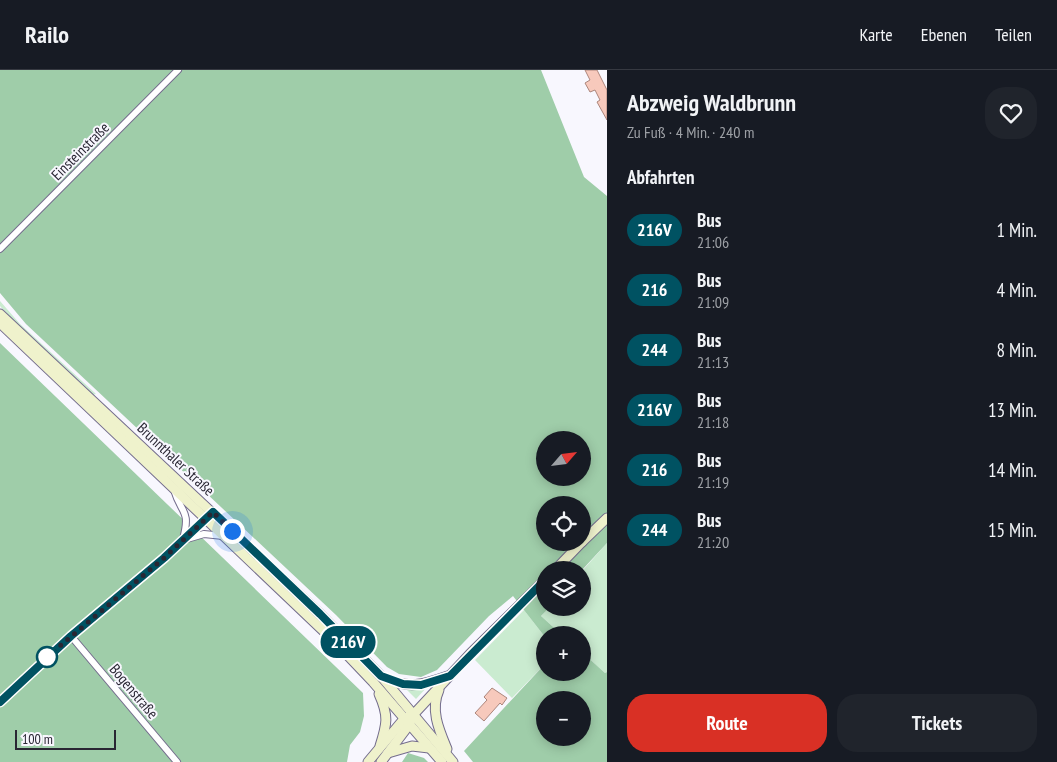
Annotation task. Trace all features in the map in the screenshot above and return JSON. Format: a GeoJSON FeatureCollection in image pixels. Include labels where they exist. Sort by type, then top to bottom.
{"type":"FeatureCollection","features":[{"type":"Feature","properties":{"kind":"main road","name":"Brunnthaler Straße"},"geometry":{"type":"LineString","coordinates":[[0,314],[320,614],[377,679],[407,722],[429,748],[449,761]]}},
{"type":"Feature","properties":{"kind":"main road","name":"Brunnthaler Straße"},"geometry":{"type":"LineString","coordinates":[[0,323],[154,468],[206,520],[377,679],[413,715],[449,761]]}},
{"type":"Feature","properties":{"kind":"main road"},"geometry":{"type":"LineString","coordinates":[[591,533],[607,518]]}},
{"type":"Feature","properties":{"kind":"main road"},"geometry":{"type":"LineString","coordinates":[[564,561],[573,551]]}},
{"type":"Feature","properties":{"kind":"main road"},"geometry":{"type":"LineString","coordinates":[[368,762],[380,746],[407,722],[536,589]]}},
{"type":"Feature","properties":{"kind":"main road"},"geometry":{"type":"LineString","coordinates":[[380,746],[387,724],[387,714],[377,679],[413,685],[428,683],[450,676]]}},
{"type":"Feature","properties":{"kind":"main road"},"geometry":{"type":"LineString","coordinates":[[442,684],[436,696],[435,711],[449,761]]}},
{"type":"Feature","properties":{"kind":"main road"},"geometry":{"type":"LineString","coordinates":[[381,762],[407,722]]}},
{"type":"Feature","properties":{"kind":"main road"},"geometry":{"type":"LineString","coordinates":[[387,754],[412,746],[429,748]]}},
{"type":"Feature","properties":{"kind":"street","name":"Einsteinstraße"},"geometry":{"type":"LineString","coordinates":[[0,249],[178,70]]}},
{"type":"Feature","properties":{"kind":"street"},"geometry":{"type":"LineString","coordinates":[[174,488],[176,496],[186,514],[187,525],[183,540]]}},
{"type":"Feature","properties":{"kind":"street"},"geometry":{"type":"LineString","coordinates":[[0,702],[71,636],[213,512]]}},
{"type":"Feature","properties":{"kind":"street"},"geometry":{"type":"LineString","coordinates":[[183,540],[204,534],[224,536]]}},
{"type":"Feature","properties":{"kind":"street","name":"Bogenstraße"},"geometry":{"type":"LineString","coordinates":[[71,636],[177,762]]}},
{"type":"Feature","properties":{"kind":"green space"},"geometry":{"type":"Polygon","coordinates":[[[0,70],[541,70],[584,177],[607,196],[607,543],[590,561],[536,561],[536,616],[541,616],[552,626],[536,626],[513,596],[489,616],[437,670],[421,677],[399,674],[387,667],[336,615],[26,324],[0,293],[0,70]]]}},
{"type":"Feature","properties":{"kind":"green space"},"geometry":{"type":"Polygon","coordinates":[[[0,301],[20,324],[96,394],[92,395],[16,324],[0,306],[0,301]]]}},
{"type":"Feature","properties":{"kind":"green space"},"geometry":{"type":"Polygon","coordinates":[[[0,343],[363,693],[364,716],[360,732],[350,745],[347,762],[0,762],[0,343]]]}},
{"type":"Feature","properties":{"kind":"green space"},"geometry":{"type":"Polygon","coordinates":[[[607,543],[607,672],[605,673],[591,660],[591,626],[552,626],[541,616],[591,616],[591,561],[607,543]]]}},
{"type":"Feature","properties":{"kind":"green space"},"geometry":{"type":"Polygon","coordinates":[[[524,610],[536,626],[536,673],[512,698],[475,660],[524,610]]]}},
{"type":"Feature","properties":{"kind":"green space"},"geometry":{"type":"Polygon","coordinates":[[[591,660],[605,673],[607,672],[607,762],[473,762],[464,751],[536,674],[536,681],[591,681],[591,660]]]}},
{"type":"Feature","properties":{"kind":"green space"},"geometry":{"type":"Polygon","coordinates":[[[428,686],[416,699],[406,689],[428,686]]]}},
{"type":"Feature","properties":{"kind":"green space"},"geometry":{"type":"Polygon","coordinates":[[[408,753],[424,758],[428,762],[402,762],[408,753]]]}},
{"type":"Feature","properties":{"kind":"building"},"geometry":{"type":"Polygon","coordinates":[[[585,70],[597,70],[607,90],[607,120],[597,102],[600,100],[595,90],[590,92],[585,83],[590,80],[585,70]]]}},
{"type":"Feature","properties":{"kind":"building"},"geometry":{"type":"Polygon","coordinates":[[[492,688],[507,698],[484,721],[475,713],[487,700],[484,697],[492,688]]]}},
{"type":"Feature","properties":{"kind":"bus line","name":"216V"},"geometry":{"type":"LineString","coordinates":[[0,702],[71,636],[164,558],[213,512],[320,614],[381,676],[403,684],[421,685],[450,676],[536,589]]}},
{"type":"Feature","properties":{"kind":"route"},"geometry":{"type":"LineString","coordinates":[[47,657],[164,558],[213,512],[232,531]]}}]}
